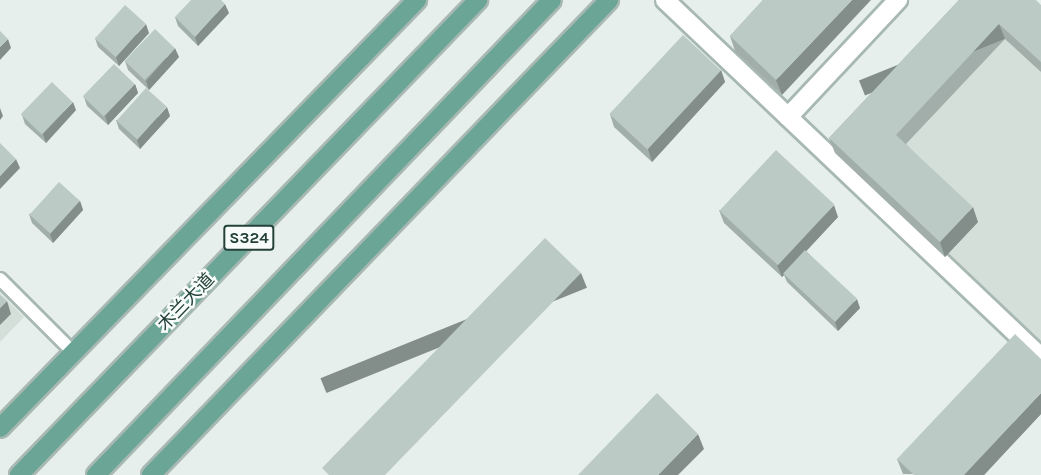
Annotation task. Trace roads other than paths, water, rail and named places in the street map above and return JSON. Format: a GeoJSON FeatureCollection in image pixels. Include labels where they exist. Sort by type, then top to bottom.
{"type":"FeatureCollection","features":[{"type":"Feature","properties":{"kind":"main road"},"geometry":{"type":"LineString","coordinates":[[0,428],[417,0]]}},
{"type":"Feature","properties":{"kind":"main road","name":"木兰大道"},"geometry":{"type":"LineString","coordinates":[[19,475],[478,0]]}},
{"type":"Feature","properties":{"kind":"main road","name":"S324"},"geometry":{"type":"LineString","coordinates":[[96,475],[552,0]]}},
{"type":"Feature","properties":{"kind":"main road"},"geometry":{"type":"LineString","coordinates":[[151,475],[609,0]]}},
{"type":"Feature","properties":{"kind":"street"},"geometry":{"type":"LineString","coordinates":[[665,0],[1041,357]]}},
{"type":"Feature","properties":{"kind":"street"},"geometry":{"type":"LineString","coordinates":[[788,117],[898,0]]}},
{"type":"Feature","properties":{"kind":"lane"},"geometry":{"type":"LineString","coordinates":[[0,279],[74,353]]}}]}
